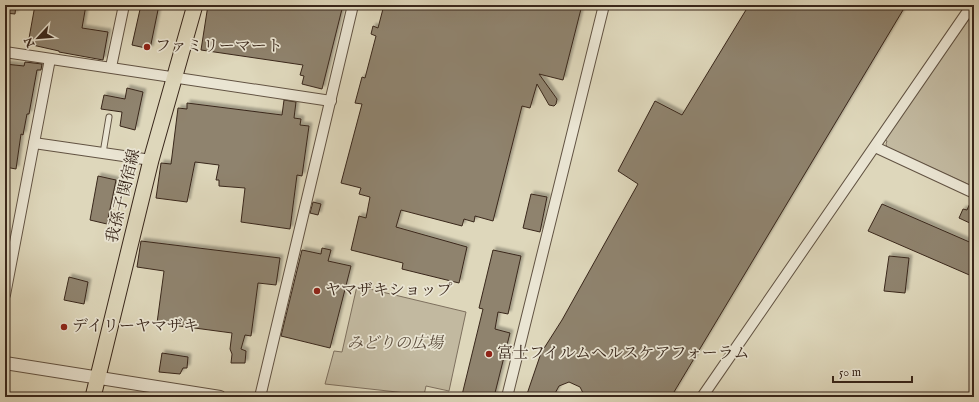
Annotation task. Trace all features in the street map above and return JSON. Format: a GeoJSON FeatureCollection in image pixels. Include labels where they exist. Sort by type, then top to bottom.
{"type":"FeatureCollection","features":[{"type":"Feature","properties":{"kind":"main road","name":"我孫子関宿線"},"geometry":{"type":"LineString","coordinates":[[93,397],[151,160],[195,5]]}},
{"type":"Feature","properties":{"kind":"street"},"geometry":{"type":"LineString","coordinates":[[111,67],[124,5]]}},
{"type":"Feature","properties":{"kind":"street"},"geometry":{"type":"LineString","coordinates":[[260,397],[353,5]]}},
{"type":"Feature","properties":{"kind":"street"},"geometry":{"type":"LineString","coordinates":[[507,397],[604,5]]}},
{"type":"Feature","properties":{"kind":"street"},"geometry":{"type":"LineString","coordinates":[[702,397],[972,5]]}},
{"type":"Feature","properties":{"kind":"street"},"geometry":{"type":"LineString","coordinates":[[5,52],[331,101]]}},
{"type":"Feature","properties":{"kind":"street"},"geometry":{"type":"LineString","coordinates":[[5,295],[50,59]]}},
{"type":"Feature","properties":{"kind":"street"},"geometry":{"type":"LineString","coordinates":[[34,143],[151,160]]}},
{"type":"Feature","properties":{"kind":"street"},"geometry":{"type":"LineString","coordinates":[[875,147],[974,193]]}},
{"type":"Feature","properties":{"kind":"street"},"geometry":{"type":"LineString","coordinates":[[5,363],[220,397]]}},
{"type":"Feature","properties":{"kind":"lane"},"geometry":{"type":"LineString","coordinates":[[103,153],[109,117]]}},
{"type":"Feature","properties":{"kind":"green space"},"geometry":{"type":"Polygon","coordinates":[[[974,12],[974,187],[887,147],[887,141],[884,139],[974,12]]]}},
{"type":"Feature","properties":{"kind":"green space","name":"みどりの広場"},"geometry":{"type":"Polygon","coordinates":[[[357,286],[466,312],[449,391],[426,386],[424,395],[325,384],[334,351],[342,352],[357,286]]]}},
{"type":"Feature","properties":{"kind":"building"},"geometry":{"type":"Polygon","coordinates":[[[5,5],[16,5],[15,14],[5,13],[5,5]]]}},
{"type":"Feature","properties":{"kind":"building"},"geometry":{"type":"Polygon","coordinates":[[[35,5],[86,5],[82,28],[108,32],[103,60],[59,52],[28,44],[35,5]]]}},
{"type":"Feature","properties":{"kind":"building"},"geometry":{"type":"Polygon","coordinates":[[[141,5],[159,5],[150,49],[132,45],[141,5]]]}},
{"type":"Feature","properties":{"kind":"building"},"geometry":{"type":"Polygon","coordinates":[[[208,5],[343,5],[322,89],[302,84],[304,76],[300,75],[303,65],[201,50],[208,5]]]}},
{"type":"Feature","properties":{"kind":"building"},"geometry":{"type":"Polygon","coordinates":[[[384,5],[582,5],[563,80],[539,74],[557,99],[556,104],[554,106],[549,105],[537,84],[530,108],[522,106],[493,221],[475,216],[474,222],[464,219],[462,226],[401,210],[396,227],[467,247],[459,283],[402,269],[403,263],[351,250],[359,216],[366,218],[370,197],[359,194],[361,188],[341,183],[362,104],[355,103],[362,77],[365,78],[376,36],[371,34],[373,26],[378,28],[384,5]]]}},
{"type":"Feature","properties":{"kind":"building"},"geometry":{"type":"Polygon","coordinates":[[[749,5],[906,5],[671,397],[585,397],[580,387],[569,382],[559,386],[553,397],[526,397],[541,353],[562,320],[638,184],[618,171],[655,101],[682,115],[749,5]]]}},
{"type":"Feature","properties":{"kind":"building"},"geometry":{"type":"Polygon","coordinates":[[[25,62],[42,64],[41,70],[37,70],[29,114],[27,114],[23,135],[21,134],[16,169],[5,167],[5,64],[24,66],[25,62]]]}},
{"type":"Feature","properties":{"kind":"building"},"geometry":{"type":"Polygon","coordinates":[[[127,88],[143,92],[135,130],[120,126],[122,112],[101,109],[104,95],[125,99],[127,88]]]}},
{"type":"Feature","properties":{"kind":"building"},"geometry":{"type":"Polygon","coordinates":[[[284,100],[296,102],[294,118],[301,119],[300,125],[309,126],[302,176],[297,175],[290,229],[241,222],[245,188],[219,186],[219,180],[216,180],[219,165],[195,162],[187,202],[156,198],[161,163],[171,164],[178,108],[187,109],[187,103],[282,115],[284,100]]]}},
{"type":"Feature","properties":{"kind":"building"},"geometry":{"type":"Polygon","coordinates":[[[98,176],[116,180],[107,224],[90,220],[98,176]]]}},
{"type":"Feature","properties":{"kind":"building"},"geometry":{"type":"Polygon","coordinates":[[[531,194],[547,197],[540,232],[523,228],[531,194]]]}},
{"type":"Feature","properties":{"kind":"building"},"geometry":{"type":"Polygon","coordinates":[[[972,199],[974,199],[974,225],[959,218],[963,209],[967,210],[972,199]]]}},
{"type":"Feature","properties":{"kind":"building"},"geometry":{"type":"Polygon","coordinates":[[[313,202],[321,204],[318,215],[310,213],[313,202]]]}},
{"type":"Feature","properties":{"kind":"building"},"geometry":{"type":"Polygon","coordinates":[[[882,204],[974,244],[974,277],[868,231],[882,204]]]}},
{"type":"Feature","properties":{"kind":"building"},"geometry":{"type":"Polygon","coordinates":[[[141,241],[280,258],[276,285],[258,283],[251,336],[245,335],[241,349],[246,351],[245,363],[231,363],[232,354],[230,349],[232,333],[157,323],[164,271],[137,267],[141,241]]]}},
{"type":"Feature","properties":{"kind":"building"},"geometry":{"type":"Polygon","coordinates":[[[322,248],[331,250],[328,261],[351,266],[330,348],[281,336],[302,250],[321,254],[322,248]]]}},
{"type":"Feature","properties":{"kind":"building"},"geometry":{"type":"Polygon","coordinates":[[[493,250],[521,256],[508,314],[498,312],[495,329],[510,333],[494,397],[469,397],[462,395],[483,309],[479,308],[493,250]]]}},
{"type":"Feature","properties":{"kind":"building"},"geometry":{"type":"Polygon","coordinates":[[[889,256],[909,258],[905,293],[884,291],[889,256]]]}},
{"type":"Feature","properties":{"kind":"building"},"geometry":{"type":"Polygon","coordinates":[[[69,277],[88,282],[84,304],[64,300],[69,277]]]}},
{"type":"Feature","properties":{"kind":"building"},"geometry":{"type":"Polygon","coordinates":[[[162,353],[188,357],[187,368],[183,368],[180,374],[159,372],[162,353]]]}},
{"type":"Feature","properties":{"kind":"place","name":"ファミリーマート"},"geometry":{"type":"Point","coordinates":[147,47]}},
{"type":"Feature","properties":{"kind":"place","name":"ヤマザキショップ"},"geometry":{"type":"Point","coordinates":[317,291]}},
{"type":"Feature","properties":{"kind":"place","name":"デイリーヤマザキ"},"geometry":{"type":"Point","coordinates":[64,327]}},
{"type":"Feature","properties":{"kind":"place","name":"富士フイルムヘルスケアフォーラム"},"geometry":{"type":"Point","coordinates":[489,354]}}]}
